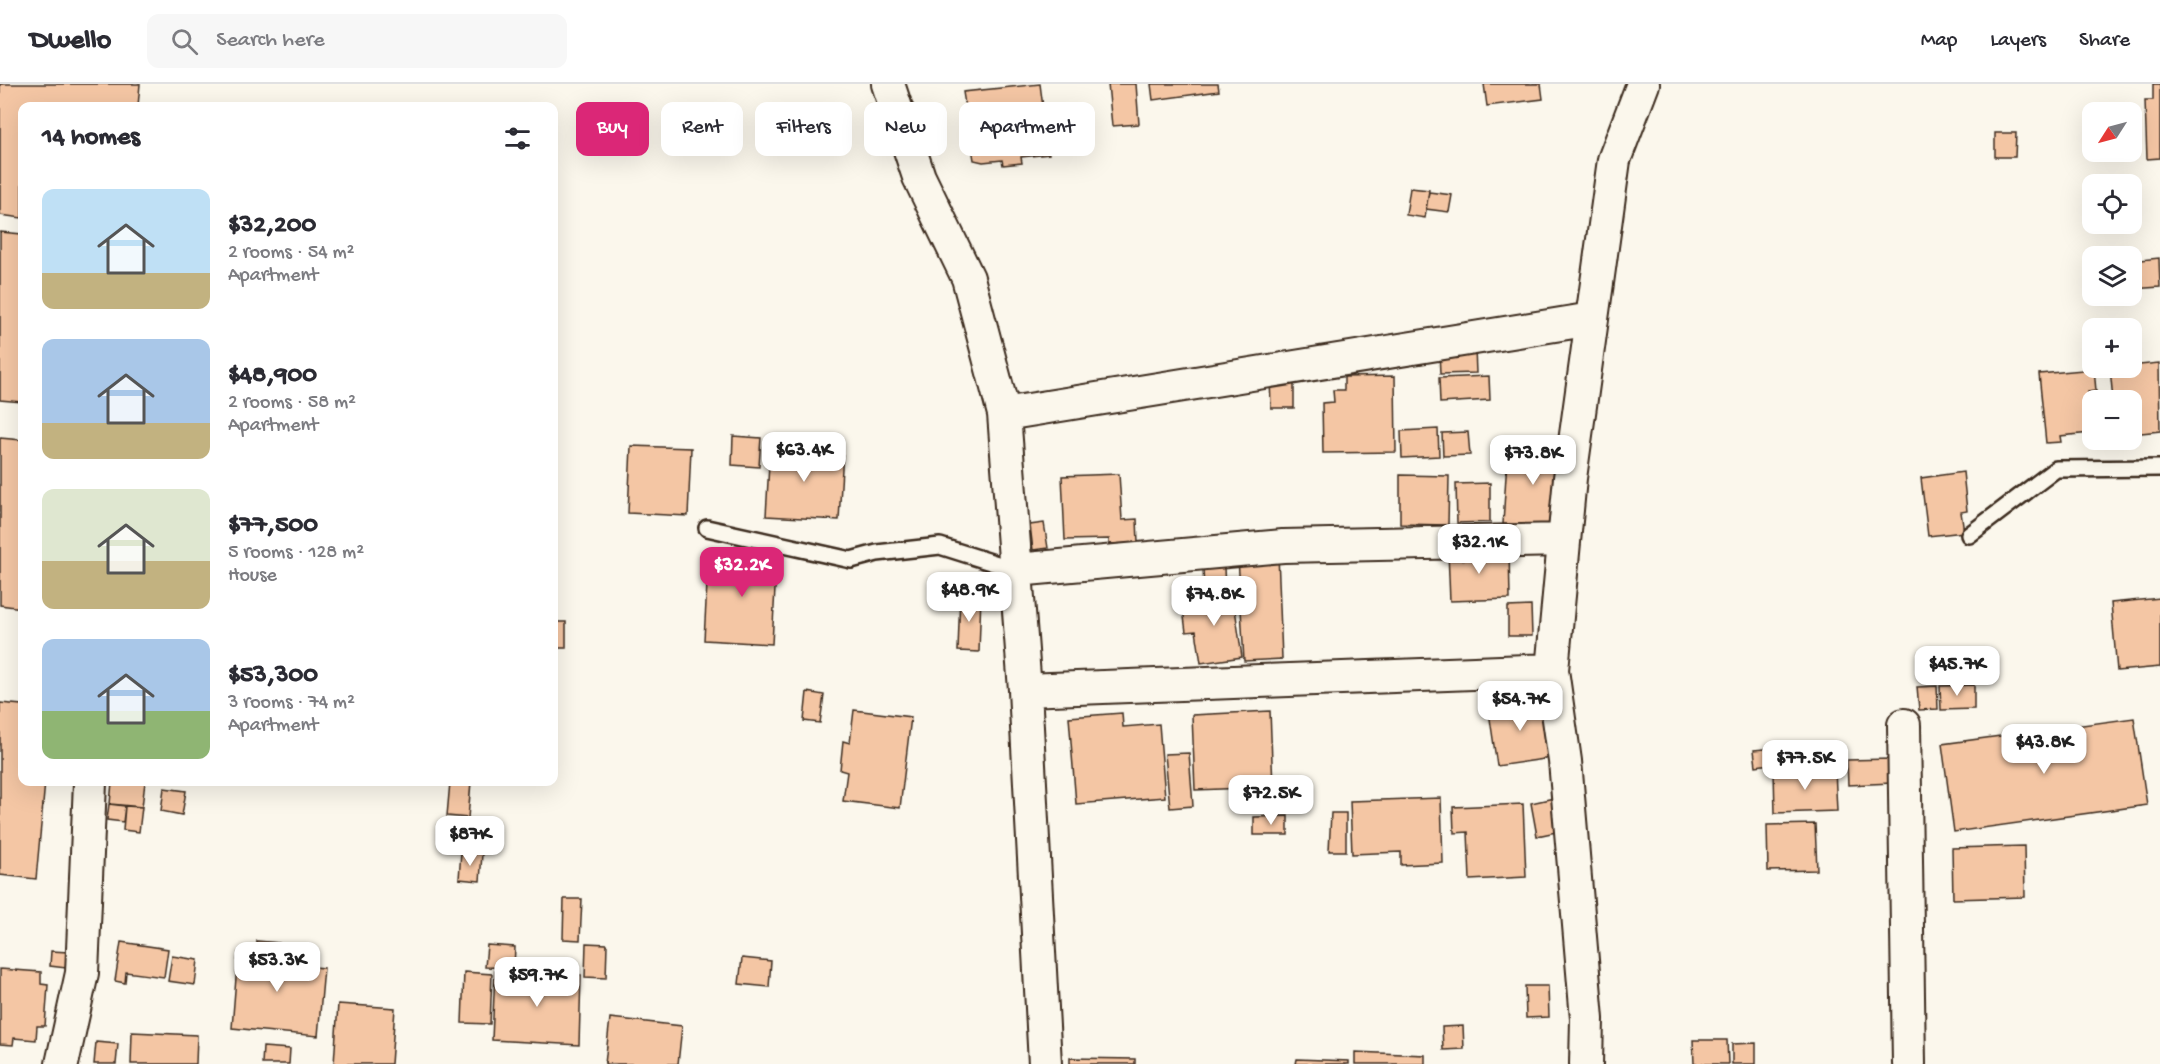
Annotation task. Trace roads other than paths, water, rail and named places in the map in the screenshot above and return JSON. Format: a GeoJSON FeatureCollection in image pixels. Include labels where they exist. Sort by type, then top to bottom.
{"type":"FeatureCollection","features":[{"type":"Feature","properties":{"kind":"street"},"geometry":{"type":"LineString","coordinates":[[888,84],[919,177],[968,278],[1004,414],[1025,690],[1045,1064]]}},
{"type":"Feature","properties":{"kind":"street"},"geometry":{"type":"LineString","coordinates":[[1586,1064],[1587,1019],[1565,761],[1552,670],[1564,540],[1614,160],[1643,84]]}},
{"type":"Feature","properties":{"kind":"street"},"geometry":{"type":"LineString","coordinates":[[1004,414],[1592,319]]}},
{"type":"Feature","properties":{"kind":"street"},"geometry":{"type":"LineString","coordinates":[[1016,570],[1283,546],[1564,540]]}},
{"type":"Feature","properties":{"kind":"street"},"geometry":{"type":"LineString","coordinates":[[1025,690],[1552,670]]}},
{"type":"Feature","properties":{"kind":"street"},"geometry":{"type":"LineString","coordinates":[[1904,726],[1909,1064]]}},
{"type":"Feature","properties":{"kind":"street"},"geometry":{"type":"LineString","coordinates":[[62,1064],[82,973],[90,786]]}},
{"type":"Feature","properties":{"kind":"lane"},"geometry":{"type":"LineString","coordinates":[[1969,535],[2056,469],[2160,468]]}},
{"type":"Feature","properties":{"kind":"lane"},"geometry":{"type":"LineString","coordinates":[[706,528],[851,560],[878,553],[940,546],[1016,570]]}}]}
